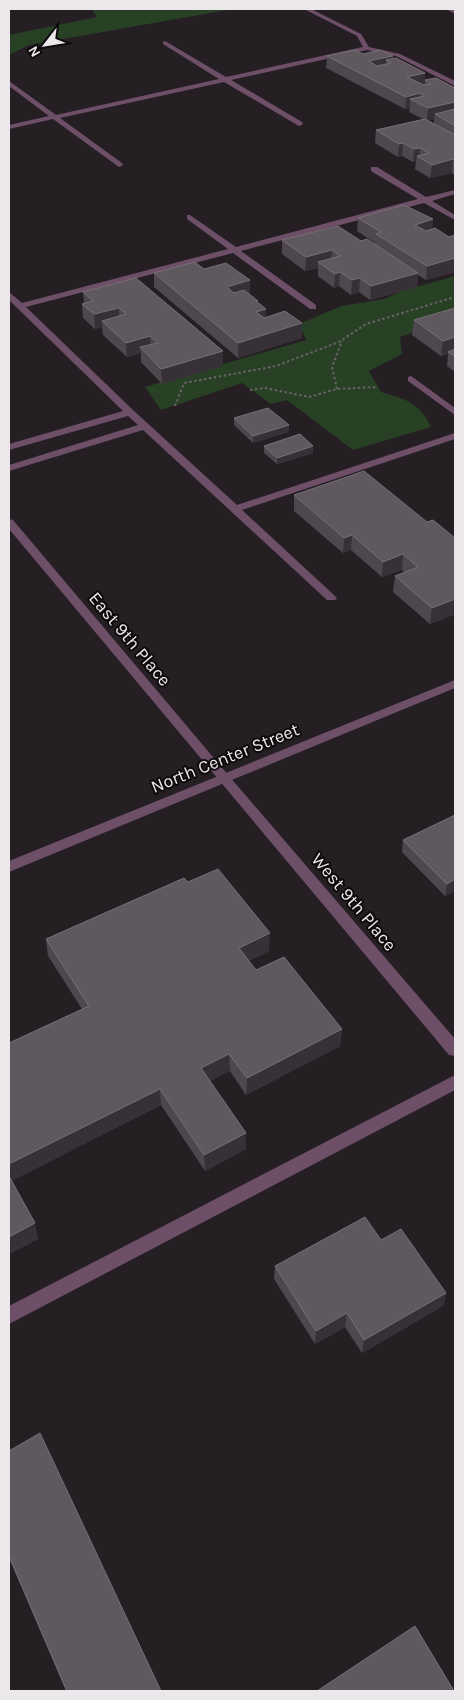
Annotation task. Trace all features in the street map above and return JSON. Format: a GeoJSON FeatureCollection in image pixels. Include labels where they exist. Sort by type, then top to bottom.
{"type":"FeatureCollection","features":[{"type":"Feature","properties":{"kind":"street"},"geometry":{"type":"LineString","coordinates":[[307,9],[360,35],[367,48]]}},
{"type":"Feature","properties":{"kind":"street"},"geometry":{"type":"LineString","coordinates":[[449,9],[455,12]]}},
{"type":"Feature","properties":{"kind":"street"},"geometry":{"type":"LineString","coordinates":[[165,44],[299,124]]}},
{"type":"Feature","properties":{"kind":"street"},"geometry":{"type":"LineString","coordinates":[[9,127],[367,48],[398,55],[455,84]]}},
{"type":"Feature","properties":{"kind":"street"},"geometry":{"type":"LineString","coordinates":[[9,84],[119,165]]}},
{"type":"Feature","properties":{"kind":"street"},"geometry":{"type":"LineString","coordinates":[[374,169],[455,218]]}},
{"type":"Feature","properties":{"kind":"street"},"geometry":{"type":"LineString","coordinates":[[20,306],[455,192]]}},
{"type":"Feature","properties":{"kind":"street"},"geometry":{"type":"LineString","coordinates":[[190,217],[313,307]]}},
{"type":"Feature","properties":{"kind":"street"},"geometry":{"type":"LineString","coordinates":[[9,294],[130,412],[330,598]]}},
{"type":"Feature","properties":{"kind":"street"},"geometry":{"type":"LineString","coordinates":[[412,379],[455,412]]}},
{"type":"Feature","properties":{"kind":"street"},"geometry":{"type":"LineString","coordinates":[[9,447],[130,412]]}},
{"type":"Feature","properties":{"kind":"street"},"geometry":{"type":"LineString","coordinates":[[235,509],[455,436]]}},
{"type":"Feature","properties":{"kind":"street","name":"East 9th Place"},"geometry":{"type":"LineString","coordinates":[[9,522],[224,779]]}},
{"type":"Feature","properties":{"kind":"street","name":"North Center Street"},"geometry":{"type":"LineString","coordinates":[[9,867],[455,684]]}},
{"type":"Feature","properties":{"kind":"street","name":"West 9th Place"},"geometry":{"type":"LineString","coordinates":[[224,779],[455,1050]]}},
{"type":"Feature","properties":{"kind":"street"},"geometry":{"type":"LineString","coordinates":[[9,1315],[455,1082]]}},
{"type":"Feature","properties":{"kind":"lane"},"geometry":{"type":"LineString","coordinates":[[9,468],[145,426]]}},
{"type":"Feature","properties":{"kind":"path"},"geometry":{"type":"LineString","coordinates":[[175,406],[184,384],[204,378],[233,375],[276,366],[342,340],[366,324],[455,297]]}},
{"type":"Feature","properties":{"kind":"path"},"geometry":{"type":"LineString","coordinates":[[337,389],[332,368],[342,340]]}},
{"type":"Feature","properties":{"kind":"path"},"geometry":{"type":"LineString","coordinates":[[250,390],[265,388],[309,397],[337,389],[378,387]]}},
{"type":"Feature","properties":{"kind":"green space"},"geometry":{"type":"Polygon","coordinates":[[[92,9],[233,9],[29,45],[9,55],[9,35],[97,17],[92,9]]]}},
{"type":"Feature","properties":{"kind":"green space"},"geometry":{"type":"Polygon","coordinates":[[[455,276],[455,318],[400,337],[402,354],[369,371],[381,392],[404,400],[416,407],[422,412],[431,427],[353,450],[287,400],[271,404],[242,383],[161,410],[145,387],[306,340],[299,324],[342,306],[384,299],[402,291],[455,276]]]}},
{"type":"Feature","properties":{"kind":"building"},"geometry":{"type":"Polygon","coordinates":[[[355,50],[363,54],[380,50],[393,56],[369,61],[377,66],[391,63],[386,60],[396,58],[425,73],[407,77],[424,85],[431,84],[425,80],[436,78],[455,88],[455,102],[428,108],[410,99],[425,96],[420,93],[406,97],[327,56],[355,50]]]}},
{"type":"Feature","properties":{"kind":"building"},"geometry":{"type":"Polygon","coordinates":[[[455,109],[455,126],[435,114],[455,109]]]}},
{"type":"Feature","properties":{"kind":"building"},"geometry":{"type":"Polygon","coordinates":[[[425,119],[455,135],[455,161],[453,159],[432,165],[417,156],[429,153],[420,148],[414,149],[403,143],[399,144],[376,130],[425,119]]]}},
{"type":"Feature","properties":{"kind":"building"},"geometry":{"type":"Polygon","coordinates":[[[404,205],[433,219],[415,225],[426,231],[435,228],[449,237],[455,235],[455,258],[427,266],[376,234],[381,232],[358,218],[404,205]]]}},
{"type":"Feature","properties":{"kind":"building"},"geometry":{"type":"Polygon","coordinates":[[[338,226],[361,241],[367,239],[418,273],[371,286],[360,278],[352,280],[340,272],[335,274],[318,262],[340,256],[332,250],[306,257],[282,240],[338,226]]]}},
{"type":"Feature","properties":{"kind":"building"},"geometry":{"type":"Polygon","coordinates":[[[195,262],[204,269],[226,263],[250,280],[227,287],[234,293],[244,290],[266,309],[256,312],[264,318],[285,311],[302,323],[238,343],[154,273],[195,262]]]}},
{"type":"Feature","properties":{"kind":"building"},"geometry":{"type":"Polygon","coordinates":[[[136,278],[223,351],[161,369],[140,347],[158,343],[150,336],[126,343],[102,321],[126,314],[119,308],[94,314],[82,304],[93,301],[83,292],[136,278]]]}},
{"type":"Feature","properties":{"kind":"building"},"geometry":{"type":"Polygon","coordinates":[[[455,308],[455,337],[443,341],[414,320],[455,308]]]}},
{"type":"Feature","properties":{"kind":"building"},"geometry":{"type":"Polygon","coordinates":[[[455,349],[455,356],[448,352],[455,349]]]}},
{"type":"Feature","properties":{"kind":"building"},"geometry":{"type":"Polygon","coordinates":[[[268,408],[289,425],[253,436],[234,418],[268,408]]]}},
{"type":"Feature","properties":{"kind":"building"},"geometry":{"type":"Polygon","coordinates":[[[300,434],[313,446],[277,458],[264,446],[300,434]]]}},
{"type":"Feature","properties":{"kind":"building"},"geometry":{"type":"Polygon","coordinates":[[[364,471],[427,522],[433,520],[455,538],[455,599],[432,608],[395,576],[418,567],[403,554],[383,562],[352,535],[344,538],[294,495],[364,471]]]}},
{"type":"Feature","properties":{"kind":"building"},"geometry":{"type":"Polygon","coordinates":[[[455,815],[455,879],[447,884],[403,840],[455,815]]]}},
{"type":"Feature","properties":{"kind":"building"},"geometry":{"type":"Polygon","coordinates":[[[218,869],[270,933],[239,948],[256,970],[284,957],[342,1029],[247,1078],[229,1054],[201,1068],[246,1133],[204,1155],[160,1089],[9,1164],[9,1043],[89,1006],[46,939],[184,878],[188,882],[218,869]]]}},
{"type":"Feature","properties":{"kind":"building"},"geometry":{"type":"Polygon","coordinates":[[[9,1176],[35,1223],[9,1237],[9,1176]]]}},
{"type":"Feature","properties":{"kind":"building"},"geometry":{"type":"Polygon","coordinates":[[[365,1217],[381,1240],[401,1229],[446,1293],[364,1340],[347,1313],[316,1331],[275,1266],[365,1217]]]}},
{"type":"Feature","properties":{"kind":"building"},"geometry":{"type":"Polygon","coordinates":[[[40,1433],[161,1691],[67,1691],[9,1556],[9,1451],[40,1433]]]}},
{"type":"Feature","properties":{"kind":"building"},"geometry":{"type":"Polygon","coordinates":[[[415,1626],[454,1691],[317,1691],[415,1626]]]}}]}
